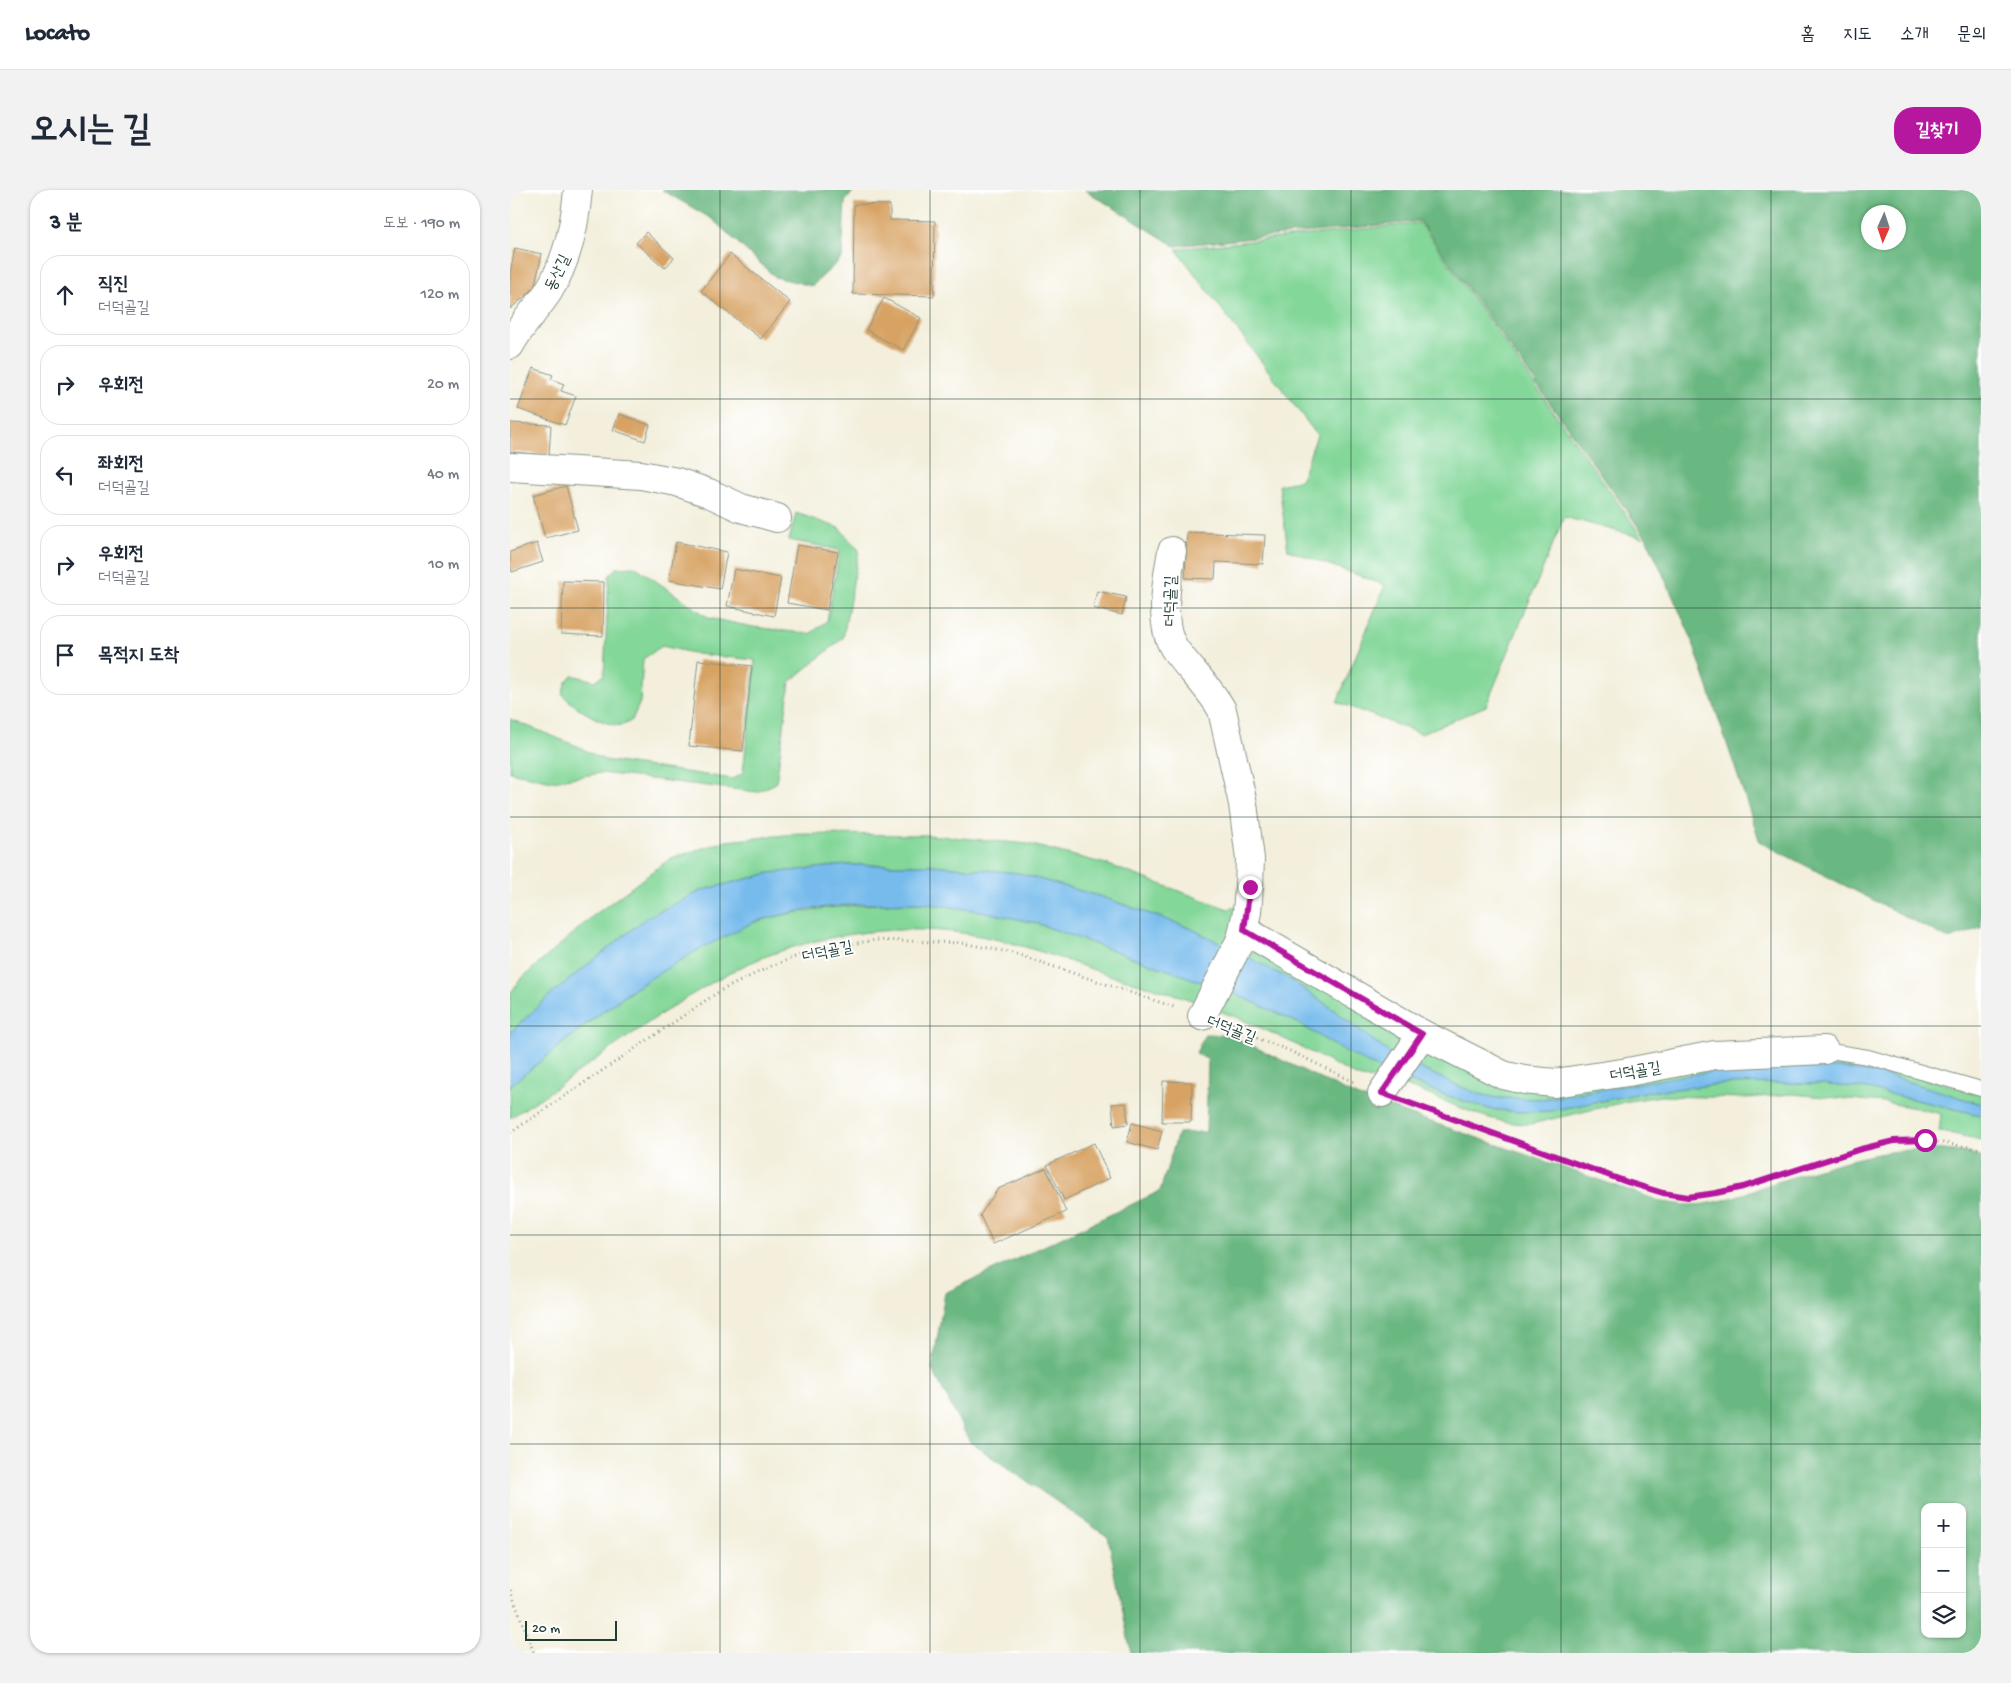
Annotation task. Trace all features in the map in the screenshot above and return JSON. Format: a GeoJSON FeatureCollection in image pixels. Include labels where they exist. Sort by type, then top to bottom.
{"type":"FeatureCollection","features":[{"type":"Feature","properties":{"kind":"street","name":"동산길"},"geometry":{"type":"LineString","coordinates":[[510,345],[559,272],[574,221],[578,190]]}},
{"type":"Feature","properties":{"kind":"street"},"geometry":{"type":"LineString","coordinates":[[510,466],[641,475],[677,482],[709,493],[742,508],[777,518]]}},
{"type":"Feature","properties":{"kind":"street","name":"더덕골길"},"geometry":{"type":"LineString","coordinates":[[1172,550],[1166,586],[1168,636],[1176,651],[1216,698],[1222,710],[1243,804],[1250,859],[1247,912],[1242,934],[1419,1039],[1503,1075],[1539,1083],[1556,1083],[1620,1073],[1715,1055],[1824,1050]]}},
{"type":"Feature","properties":{"kind":"street"},"geometry":{"type":"LineString","coordinates":[[1205,1011],[1242,934]]}},
{"type":"Feature","properties":{"kind":"street"},"geometry":{"type":"LineString","coordinates":[[1385,1088],[1419,1039]]}},
{"type":"Feature","properties":{"kind":"lane"},"geometry":{"type":"LineString","coordinates":[[1824,1050],[1868,1057],[1981,1089]]}},
{"type":"Feature","properties":{"kind":"path","name":"더덕골길"},"geometry":{"type":"LineString","coordinates":[[510,1132],[720,991],[768,967],[800,954],[876,940],[962,943],[1013,953],[1205,1011],[1346,1079],[1385,1088],[1627,1182],[1663,1193],[1688,1197],[1743,1187],[1821,1161],[1894,1141],[1925,1140],[1981,1149]]}},
{"type":"Feature","properties":{"kind":"path"},"geometry":{"type":"LineString","coordinates":[[510,1590],[534,1653]]}},
{"type":"Feature","properties":{"kind":"green space"},"geometry":{"type":"Polygon","coordinates":[[[662,190],[854,190],[845,202],[842,258],[812,286],[775,277],[712,219],[662,190]]]}},
{"type":"Feature","properties":{"kind":"green space"},"geometry":{"type":"Polygon","coordinates":[[[1085,190],[1981,190],[1981,928],[1949,939],[1760,842],[1691,637],[1647,539],[1420,221],[1175,246],[1085,190]]]}},
{"type":"Feature","properties":{"kind":"green space"},"geometry":{"type":"Polygon","coordinates":[[[1420,223],[1643,538],[1564,517],[1486,706],[1421,734],[1337,702],[1385,585],[1288,550],[1279,485],[1301,480],[1317,435],[1176,249],[1420,223]]]}},
{"type":"Feature","properties":{"kind":"green space"},"geometry":{"type":"Polygon","coordinates":[[[796,513],[839,528],[859,550],[843,638],[790,682],[776,783],[757,792],[601,773],[552,781],[510,772],[510,719],[577,746],[604,760],[733,779],[743,773],[755,660],[697,654],[662,646],[643,659],[640,702],[632,720],[623,725],[615,725],[599,720],[581,710],[562,694],[566,682],[572,675],[595,681],[604,675],[609,576],[616,568],[636,567],[709,618],[753,627],[810,634],[827,621],[840,550],[789,540],[796,513]]]}},
{"type":"Feature","properties":{"kind":"green space"},"geometry":{"type":"Polygon","coordinates":[[[795,834],[928,835],[1028,844],[1106,864],[1228,909],[1237,907],[1298,971],[1476,1075],[1645,1075],[1832,1057],[1856,1061],[1981,1093],[1981,1104],[1886,1075],[1841,1068],[1790,1066],[1726,1070],[1542,1099],[1497,1098],[1479,1094],[1392,1055],[1334,1010],[1291,980],[1190,928],[1102,897],[1018,873],[932,865],[845,865],[770,873],[703,890],[646,918],[549,996],[510,1033],[510,994],[520,980],[593,916],[671,858],[726,841],[795,834]]]}},
{"type":"Feature","properties":{"kind":"green space"},"geometry":{"type":"Polygon","coordinates":[[[923,903],[981,911],[1036,923],[1238,995],[1296,1022],[1381,1070],[1445,1095],[1489,1109],[1518,1112],[1550,1111],[1646,1092],[1723,1084],[1821,1084],[1868,1089],[1981,1115],[1981,1140],[1939,1131],[1941,1114],[1883,1102],[1792,1094],[1748,1098],[1661,1096],[1629,1101],[1531,1124],[1497,1120],[1388,1080],[1358,1077],[1307,1050],[1255,1026],[1179,996],[1013,944],[980,936],[923,930],[894,930],[835,937],[807,943],[743,966],[661,1014],[510,1118],[510,1086],[610,1007],[662,971],[717,940],[753,923],[799,912],[861,905],[923,903]]]}},
{"type":"Feature","properties":{"kind":"green space"},"geometry":{"type":"Polygon","coordinates":[[[1205,1034],[1230,1035],[1356,1096],[1663,1202],[1676,1204],[1712,1203],[1828,1166],[1878,1154],[1928,1149],[1981,1156],[1981,1653],[1131,1653],[1108,1537],[970,1442],[932,1369],[945,1293],[1160,1191],[1178,1133],[1206,1132],[1208,1060],[1196,1053],[1205,1034]]]}},
{"type":"Feature","properties":{"kind":"water"},"geometry":{"type":"Polygon","coordinates":[[[845,865],[932,865],[1018,873],[1102,897],[1190,928],[1291,980],[1334,1010],[1392,1055],[1456,1085],[1479,1094],[1497,1098],[1542,1099],[1726,1070],[1790,1066],[1841,1068],[1886,1075],[1981,1104],[1981,1115],[1868,1089],[1821,1084],[1781,1083],[1723,1084],[1646,1092],[1550,1111],[1518,1112],[1489,1109],[1445,1095],[1381,1070],[1296,1022],[1238,995],[1036,923],[981,911],[923,903],[858,904],[808,909],[756,921],[696,951],[635,988],[586,1024],[510,1086],[510,1033],[549,996],[646,918],[703,890],[770,873],[845,865]]]}},
{"type":"Feature","properties":{"kind":"building"},"geometry":{"type":"Polygon","coordinates":[[[854,204],[890,205],[890,220],[935,221],[934,296],[853,294],[854,204]]]}},
{"type":"Feature","properties":{"kind":"building"},"geometry":{"type":"Polygon","coordinates":[[[646,232],[674,258],[665,268],[636,243],[646,232]]]}},
{"type":"Feature","properties":{"kind":"building"},"geometry":{"type":"Polygon","coordinates":[[[515,248],[542,254],[534,289],[510,309],[510,273],[515,248]]]}},
{"type":"Feature","properties":{"kind":"building"},"geometry":{"type":"Polygon","coordinates":[[[730,254],[790,302],[761,339],[701,291],[730,254]]]}},
{"type":"Feature","properties":{"kind":"building"},"geometry":{"type":"Polygon","coordinates":[[[884,298],[921,318],[903,350],[866,330],[884,298]]]}},
{"type":"Feature","properties":{"kind":"building"},"geometry":{"type":"Polygon","coordinates":[[[533,368],[553,375],[551,379],[564,384],[561,391],[576,396],[565,425],[518,409],[533,368]]]}},
{"type":"Feature","properties":{"kind":"building"},"geometry":{"type":"Polygon","coordinates":[[[619,414],[650,425],[645,441],[613,430],[619,414]]]}},
{"type":"Feature","properties":{"kind":"building"},"geometry":{"type":"Polygon","coordinates":[[[510,423],[551,425],[549,455],[510,452],[510,423]]]}},
{"type":"Feature","properties":{"kind":"building"},"geometry":{"type":"Polygon","coordinates":[[[566,486],[578,530],[545,538],[533,495],[566,486]]]}},
{"type":"Feature","properties":{"kind":"building"},"geometry":{"type":"Polygon","coordinates":[[[1187,532],[1265,535],[1263,564],[1216,562],[1215,579],[1185,578],[1187,532]]]}},
{"type":"Feature","properties":{"kind":"building"},"geometry":{"type":"Polygon","coordinates":[[[676,542],[727,552],[720,589],[669,580],[676,542]]]}},
{"type":"Feature","properties":{"kind":"building"},"geometry":{"type":"Polygon","coordinates":[[[537,543],[543,562],[512,572],[510,552],[537,543]]]}},
{"type":"Feature","properties":{"kind":"building"},"geometry":{"type":"Polygon","coordinates":[[[797,545],[838,552],[827,610],[787,603],[797,545]]]}},
{"type":"Feature","properties":{"kind":"building"},"geometry":{"type":"Polygon","coordinates":[[[734,569],[781,578],[774,616],[727,606],[734,569]]]}},
{"type":"Feature","properties":{"kind":"building"},"geometry":{"type":"Polygon","coordinates":[[[563,581],[604,582],[603,636],[561,634],[563,581]]]}},
{"type":"Feature","properties":{"kind":"building"},"geometry":{"type":"Polygon","coordinates":[[[1097,591],[1126,597],[1122,615],[1093,608],[1097,591]]]}},
{"type":"Feature","properties":{"kind":"building"},"geometry":{"type":"Polygon","coordinates":[[[698,660],[752,666],[743,751],[689,746],[698,660]]]}},
{"type":"Feature","properties":{"kind":"building"},"geometry":{"type":"Polygon","coordinates":[[[1163,1081],[1192,1082],[1191,1122],[1162,1122],[1163,1081]]]}},
{"type":"Feature","properties":{"kind":"building"},"geometry":{"type":"Polygon","coordinates":[[[1126,1103],[1128,1124],[1114,1126],[1112,1104],[1126,1103]]]}},
{"type":"Feature","properties":{"kind":"building"},"geometry":{"type":"Polygon","coordinates":[[[1132,1123],[1162,1131],[1157,1150],[1127,1142],[1132,1123]]]}},
{"type":"Feature","properties":{"kind":"building"},"geometry":{"type":"Polygon","coordinates":[[[1094,1143],[1110,1178],[1064,1200],[1047,1165],[1094,1143]]]}},
{"type":"Feature","properties":{"kind":"building"},"geometry":{"type":"Polygon","coordinates":[[[1046,1168],[1066,1212],[993,1244],[980,1215],[998,1189],[1046,1168]]]}},
{"type":"Feature","properties":{"kind":"route"},"geometry":{"type":"LineString","coordinates":[[1250,887],[1244,930],[1422,1034],[1382,1093],[1627,1182],[1663,1193],[1688,1197],[1743,1187],[1821,1161],[1894,1141],[1925,1140]]}}]}
